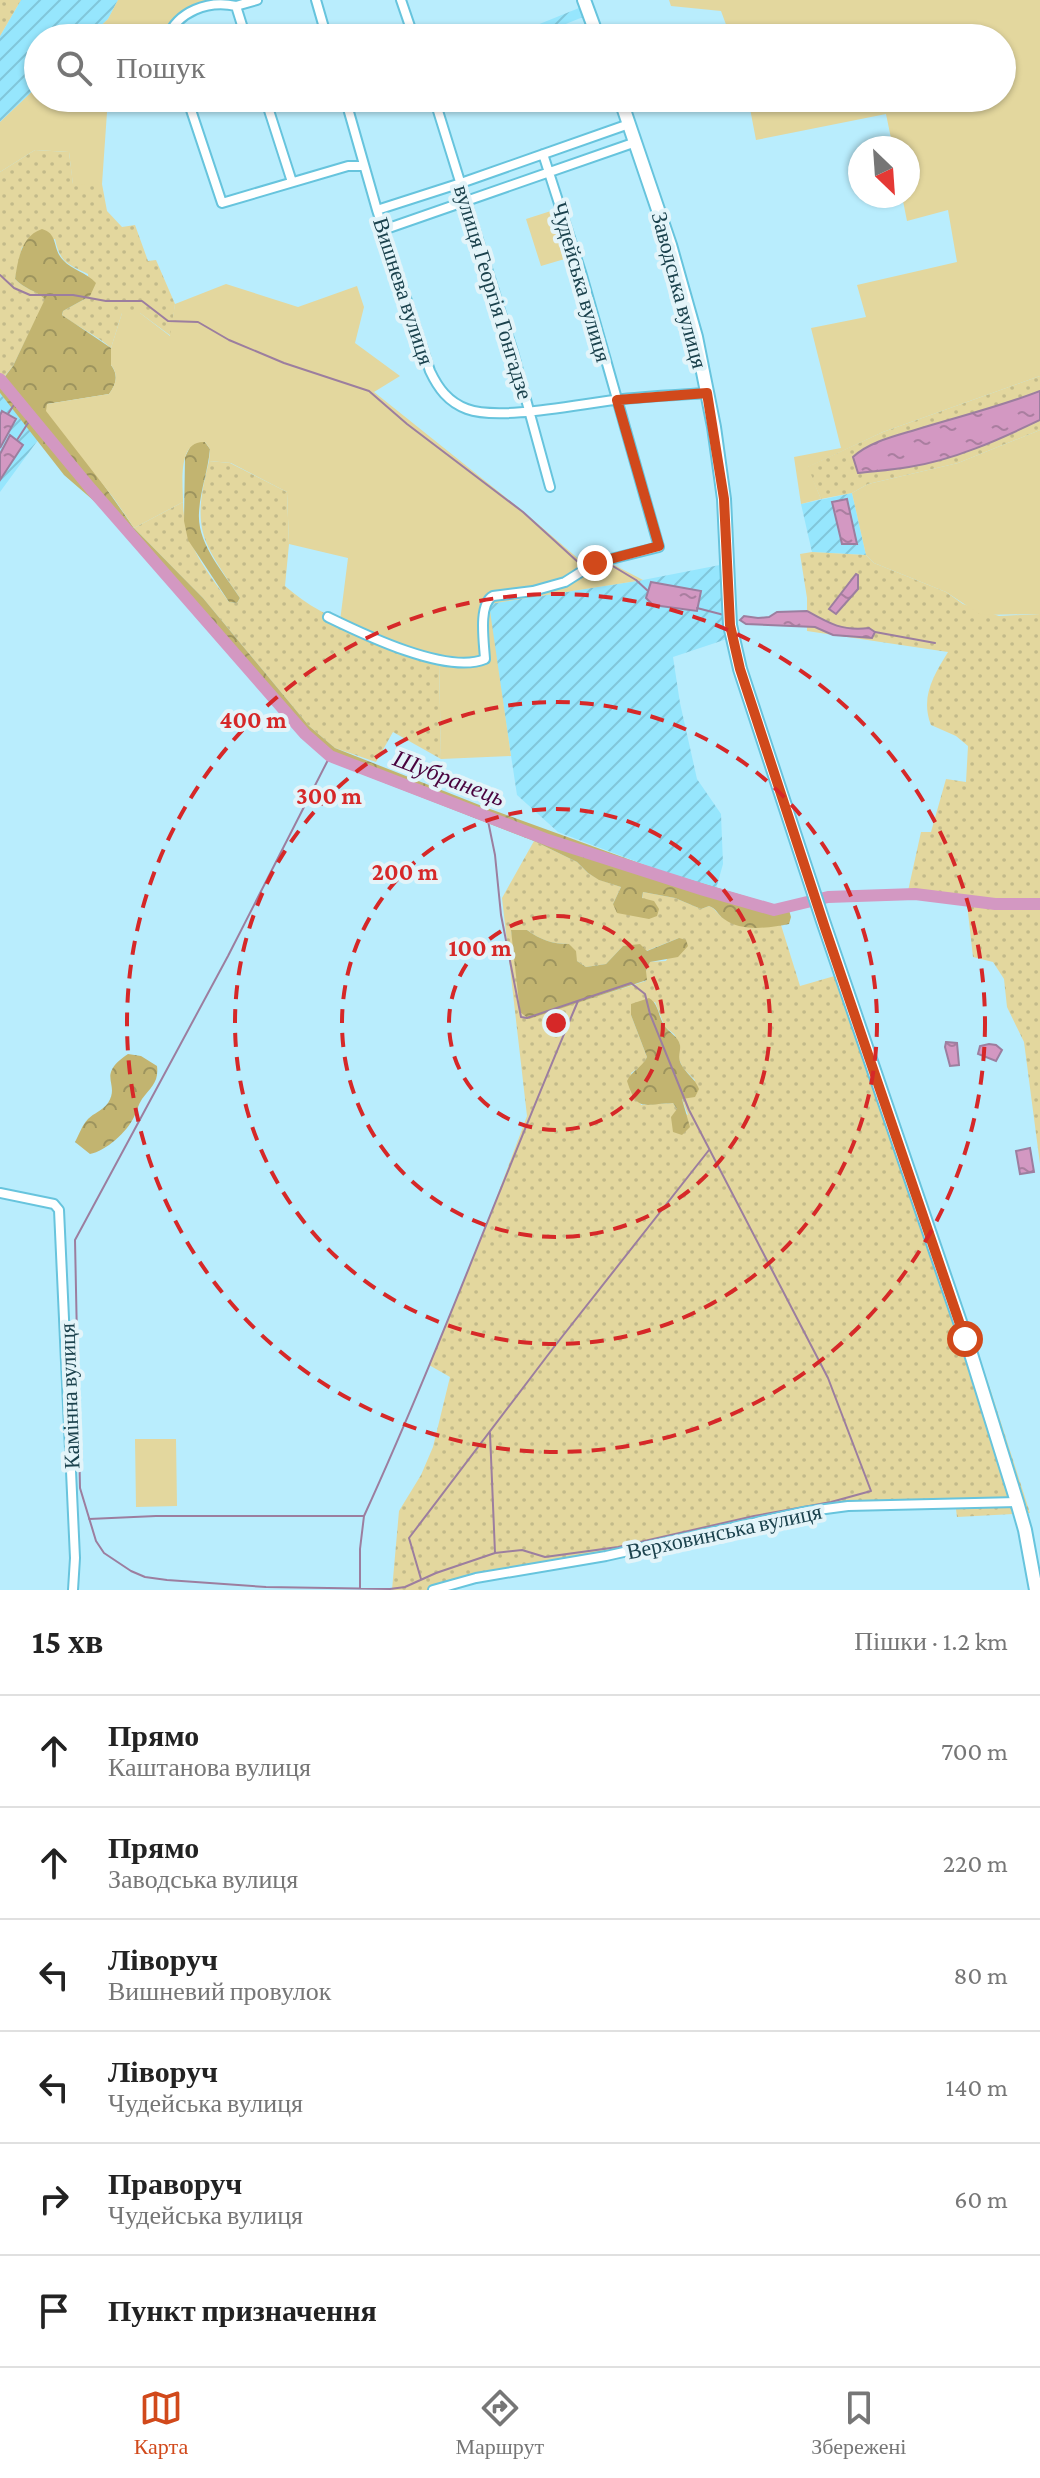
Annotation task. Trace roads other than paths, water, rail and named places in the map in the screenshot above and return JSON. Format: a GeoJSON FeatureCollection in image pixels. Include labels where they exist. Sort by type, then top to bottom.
{"type":"FeatureCollection","features":[{"type":"Feature","properties":{"kind":"main road"},"geometry":{"type":"LineString","coordinates":[[584,0],[593,24]]}},
{"type":"Feature","properties":{"kind":"main road","name":"Заводська вулиця"},"geometry":{"type":"LineString","coordinates":[[625,112],[692,322],[707,393],[724,499],[730,628],[740,669],[971,1354],[1017,1502],[1033,1538],[1036,1590]]}},
{"type":"Feature","properties":{"kind":"street"},"geometry":{"type":"LineString","coordinates":[[174,24],[194,6],[225,0],[236,6],[242,24]]}},
{"type":"Feature","properties":{"kind":"street"},"geometry":{"type":"LineString","coordinates":[[236,6],[257,0]]}},
{"type":"Feature","properties":{"kind":"street"},"geometry":{"type":"LineString","coordinates":[[316,0],[323,24]]}},
{"type":"Feature","properties":{"kind":"street"},"geometry":{"type":"LineString","coordinates":[[401,0],[409,24]]}},
{"type":"Feature","properties":{"kind":"street"},"geometry":{"type":"LineString","coordinates":[[192,112],[222,203],[348,166],[364,166]]}},
{"type":"Feature","properties":{"kind":"street"},"geometry":{"type":"LineString","coordinates":[[270,112],[292,182]]}},
{"type":"Feature","properties":{"kind":"street","name":"Вишнева вулиця"},"geometry":{"type":"LineString","coordinates":[[349,112],[383,230],[430,371],[438,389],[453,402],[483,413],[707,393]]}},
{"type":"Feature","properties":{"kind":"street","name":"вулиця Георгія Гонгадзе"},"geometry":{"type":"LineString","coordinates":[[438,112],[530,411],[550,487]]}},
{"type":"Feature","properties":{"kind":"street"},"geometry":{"type":"LineString","coordinates":[[377,210],[629,124]]}},
{"type":"Feature","properties":{"kind":"street"},"geometry":{"type":"LineString","coordinates":[[383,230],[636,142]]}},
{"type":"Feature","properties":{"kind":"street","name":"Чудейська вулиця"},"geometry":{"type":"LineString","coordinates":[[328,617],[405,651],[477,662],[485,659],[484,608],[487,599],[565,582],[595,563],[659,546],[564,215],[543,154]]}},
{"type":"Feature","properties":{"kind":"street","name":"Камінна вулиця"},"geometry":{"type":"LineString","coordinates":[[0,1193],[54,1204],[59,1210],[75,1558],[73,1590]]}},
{"type":"Feature","properties":{"kind":"street","name":"Верховинська вулиця"},"geometry":{"type":"LineString","coordinates":[[433,1590],[476,1578],[606,1556],[803,1512],[848,1506],[1017,1502]]}},
{"type":"Feature","properties":{"kind":"water"},"geometry":{"type":"Polygon","coordinates":[[[1040,391],[1040,420],[1008,435],[926,464],[858,473],[853,457],[874,443],[1040,391]]]}},
{"type":"Feature","properties":{"kind":"water"},"geometry":{"type":"Polygon","coordinates":[[[2,411],[16,419],[0,448],[0,415],[2,411]]]}},
{"type":"Feature","properties":{"kind":"water"},"geometry":{"type":"Polygon","coordinates":[[[10,435],[23,445],[0,480],[0,454],[10,435]]]}},
{"type":"Feature","properties":{"kind":"water"},"geometry":{"type":"Polygon","coordinates":[[[847,499],[857,544],[842,544],[832,502],[847,499]]]}},
{"type":"Feature","properties":{"kind":"water"},"geometry":{"type":"Polygon","coordinates":[[[856,574],[858,589],[836,614],[829,609],[856,574]]]}},
{"type":"Feature","properties":{"kind":"water"},"geometry":{"type":"Polygon","coordinates":[[[651,582],[701,591],[697,611],[653,605],[646,598],[651,582]]]}},
{"type":"Feature","properties":{"kind":"water"},"geometry":{"type":"Polygon","coordinates":[[[807,611],[836,626],[869,628],[875,632],[872,638],[833,635],[815,627],[746,624],[740,620],[744,616],[758,618],[777,612],[807,611]]]}},
{"type":"Feature","properties":{"kind":"water"},"geometry":{"type":"Polygon","coordinates":[[[946,1042],[957,1043],[959,1065],[950,1066],[946,1042]]]}},
{"type":"Feature","properties":{"kind":"water"},"geometry":{"type":"Polygon","coordinates":[[[989,1044],[1002,1050],[996,1061],[978,1054],[980,1046],[989,1044]]]}},
{"type":"Feature","properties":{"kind":"water"},"geometry":{"type":"Polygon","coordinates":[[[1030,1148],[1034,1172],[1020,1174],[1016,1151],[1030,1148]]]}},
{"type":"Feature","properties":{"kind":"waterway"},"geometry":{"type":"LineString","coordinates":[[0,275],[14,288],[30,295],[142,301],[168,321],[198,322],[229,340],[284,363],[369,391],[407,424],[523,512],[579,563],[596,556],[601,559]]}},
{"type":"Feature","properties":{"kind":"waterway","name":"Шубранець"},"geometry":{"type":"LineString","coordinates":[[0,379],[91,489],[305,734],[330,756],[548,840],[774,910],[828,897],[915,894],[995,904],[1040,904]]}},
{"type":"Feature","properties":{"kind":"waterway"},"geometry":{"type":"LineString","coordinates":[[8,414],[17,400]]}},
{"type":"Feature","properties":{"kind":"waterway"},"geometry":{"type":"LineString","coordinates":[[17,440],[32,417]]}},
{"type":"Feature","properties":{"kind":"waterway"},"geometry":{"type":"LineString","coordinates":[[606,562],[648,591]]}},
{"type":"Feature","properties":{"kind":"waterway"},"geometry":{"type":"LineString","coordinates":[[697,608],[724,615]]}},
{"type":"Feature","properties":{"kind":"waterway"},"geometry":{"type":"LineString","coordinates":[[875,632],[935,643]]}},
{"type":"Feature","properties":{"kind":"waterway"},"geometry":{"type":"LineString","coordinates":[[330,756],[228,956],[75,1240],[80,1488],[96,1541],[104,1553],[145,1577],[266,1587],[405,1587],[495,1553],[490,1433]]}},
{"type":"Feature","properties":{"kind":"waterway"},"geometry":{"type":"LineString","coordinates":[[487,816],[495,855],[501,915],[521,1017],[527,1018],[631,983],[645,994],[650,1014],[689,1110],[828,1378],[871,1491],[618,1547],[545,1557],[522,1550],[495,1553]]}},
{"type":"Feature","properties":{"kind":"waterway"},"geometry":{"type":"LineString","coordinates":[[360,1588],[364,1516],[420,1388],[578,1001]]}},
{"type":"Feature","properties":{"kind":"waterway"},"geometry":{"type":"LineString","coordinates":[[421,1579],[409,1538],[709,1150]]}},
{"type":"Feature","properties":{"kind":"waterway"},"geometry":{"type":"LineString","coordinates":[[89,1519],[363,1516]]}}]}
